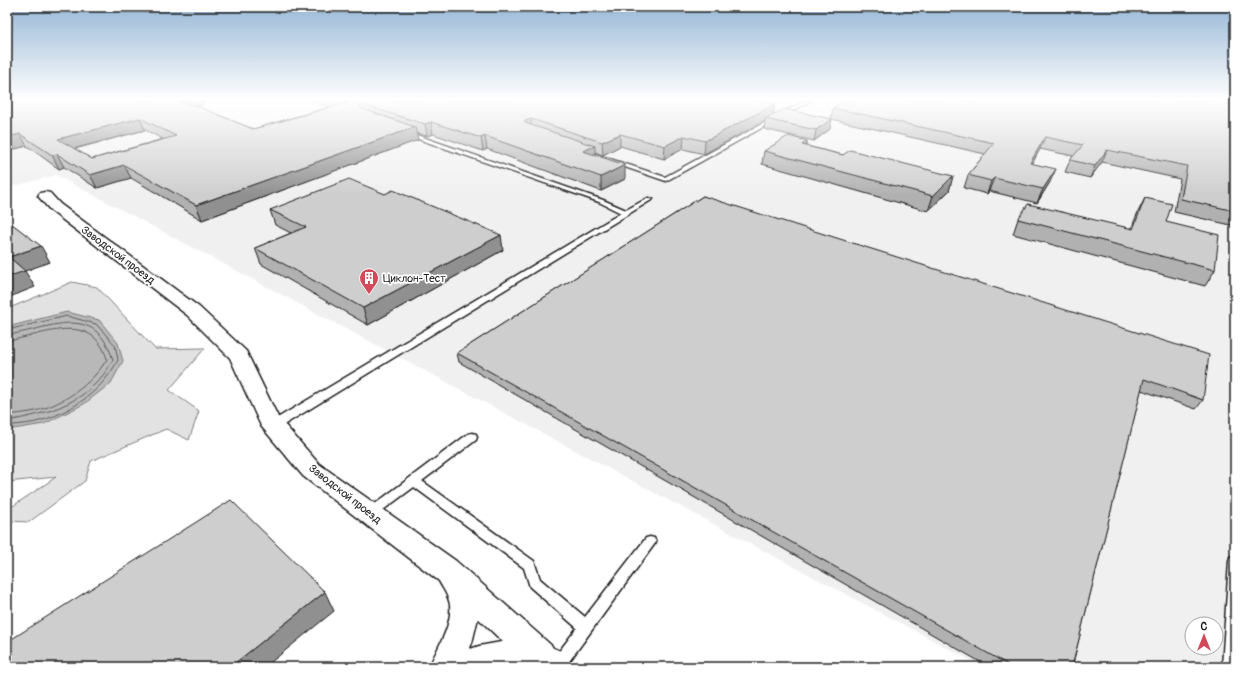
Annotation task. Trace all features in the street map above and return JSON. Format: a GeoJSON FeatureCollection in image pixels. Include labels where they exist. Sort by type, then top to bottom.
{"type":"FeatureCollection","features":[{"type":"Feature","properties":{"kind":"street","name":"Заводской проезд"},"geometry":{"type":"LineString","coordinates":[[45,196],[55,208],[193,311],[239,355],[269,421],[311,470],[446,570],[552,665]]}},
{"type":"Feature","properties":{"kind":"street"},"geometry":{"type":"LineString","coordinates":[[445,667],[454,652],[463,624],[463,598],[446,570]]}},
{"type":"Feature","properties":{"kind":"street"},"geometry":{"type":"LineString","coordinates":[[469,667],[492,659],[521,657],[552,665]]}},
{"type":"Feature","properties":{"kind":"lane"},"geometry":{"type":"LineString","coordinates":[[401,131],[601,201],[626,213]]}},
{"type":"Feature","properties":{"kind":"lane"},"geometry":{"type":"LineString","coordinates":[[576,149],[666,179],[753,131]]}},
{"type":"Feature","properties":{"kind":"lane"},"geometry":{"type":"LineString","coordinates":[[273,426],[650,199]]}},
{"type":"Feature","properties":{"kind":"lane"},"geometry":{"type":"LineString","coordinates":[[370,514],[472,437]]}},
{"type":"Feature","properties":{"kind":"lane"},"geometry":{"type":"LineString","coordinates":[[414,481],[529,565],[535,583],[586,627]]}},
{"type":"Feature","properties":{"kind":"lane"},"geometry":{"type":"LineString","coordinates":[[552,665],[586,627],[650,542]]}},
{"type":"Feature","properties":{"kind":"lane"},"geometry":{"type":"LineString","coordinates":[[1229,667],[1235,561]]}},
{"type":"Feature","properties":{"kind":"shaded area"},"geometry":{"type":"Polygon","coordinates":[[[7,131],[1235,131],[1235,667],[983,667],[56,175],[7,188],[7,131]]]}},
{"type":"Feature","properties":{"kind":"shaded area"},"geometry":{"type":"Polygon","coordinates":[[[72,282],[97,287],[155,349],[205,348],[169,390],[199,411],[189,440],[166,429],[91,461],[85,481],[29,522],[7,521],[7,510],[56,477],[7,482],[7,309],[72,282]]]}},
{"type":"Feature","properties":{"kind":"water"},"geometry":{"type":"Polygon","coordinates":[[[67,312],[99,320],[118,343],[123,361],[111,383],[84,404],[44,424],[7,430],[7,327],[67,312]]]}},
{"type":"Feature","properties":{"kind":"building"},"geometry":{"type":"Polygon","coordinates":[[[7,131],[87,131],[58,139],[92,159],[176,136],[167,131],[402,131],[196,205],[124,165],[90,175],[57,154],[52,155],[20,134],[7,137],[7,131]]]}},
{"type":"Feature","properties":{"kind":"building"},"geometry":{"type":"Polygon","coordinates":[[[461,131],[551,131],[595,146],[583,151],[625,165],[601,177],[485,136],[481,138],[461,131]]]}},
{"type":"Feature","properties":{"kind":"building"},"geometry":{"type":"Polygon","coordinates":[[[569,131],[723,131],[705,141],[684,136],[665,146],[620,134],[602,142],[569,131]]]}},
{"type":"Feature","properties":{"kind":"building"},"geometry":{"type":"Polygon","coordinates":[[[941,131],[1235,131],[1235,163],[1232,183],[1235,183],[1235,211],[1181,199],[1187,166],[1107,150],[1095,166],[1070,160],[1083,145],[1045,137],[1030,163],[1056,169],[1043,189],[994,178],[991,181],[968,175],[994,143],[941,131]]]}},
{"type":"Feature","properties":{"kind":"building"},"geometry":{"type":"Polygon","coordinates":[[[788,136],[807,141],[802,145],[843,155],[850,150],[953,176],[933,196],[764,151],[788,136]]]}},
{"type":"Feature","properties":{"kind":"building","name":"Циклон-Тест"},"geometry":{"type":"Polygon","coordinates":[[[349,179],[385,194],[393,190],[501,235],[363,308],[255,248],[306,227],[270,210],[349,179]]]}},
{"type":"Feature","properties":{"kind":"building"},"geometry":{"type":"Polygon","coordinates":[[[703,196],[1209,355],[1203,400],[1144,379],[1072,667],[1012,667],[457,353],[703,196]]]}},
{"type":"Feature","properties":{"kind":"building"},"geometry":{"type":"Polygon","coordinates":[[[1145,198],[1172,204],[1166,222],[1219,235],[1215,270],[1018,219],[1028,204],[1133,229],[1145,198]]]}},
{"type":"Feature","properties":{"kind":"building"},"geometry":{"type":"Polygon","coordinates":[[[7,220],[41,246],[9,257],[25,271],[7,277],[7,220]]]}},
{"type":"Feature","properties":{"kind":"building"},"geometry":{"type":"Polygon","coordinates":[[[231,500],[325,592],[230,667],[7,667],[7,642],[231,500]]]}},
{"type":"Feature","properties":{"kind":"place","name":"Циклон-Тест"},"geometry":{"type":"Point","coordinates":[369,295]}}]}
